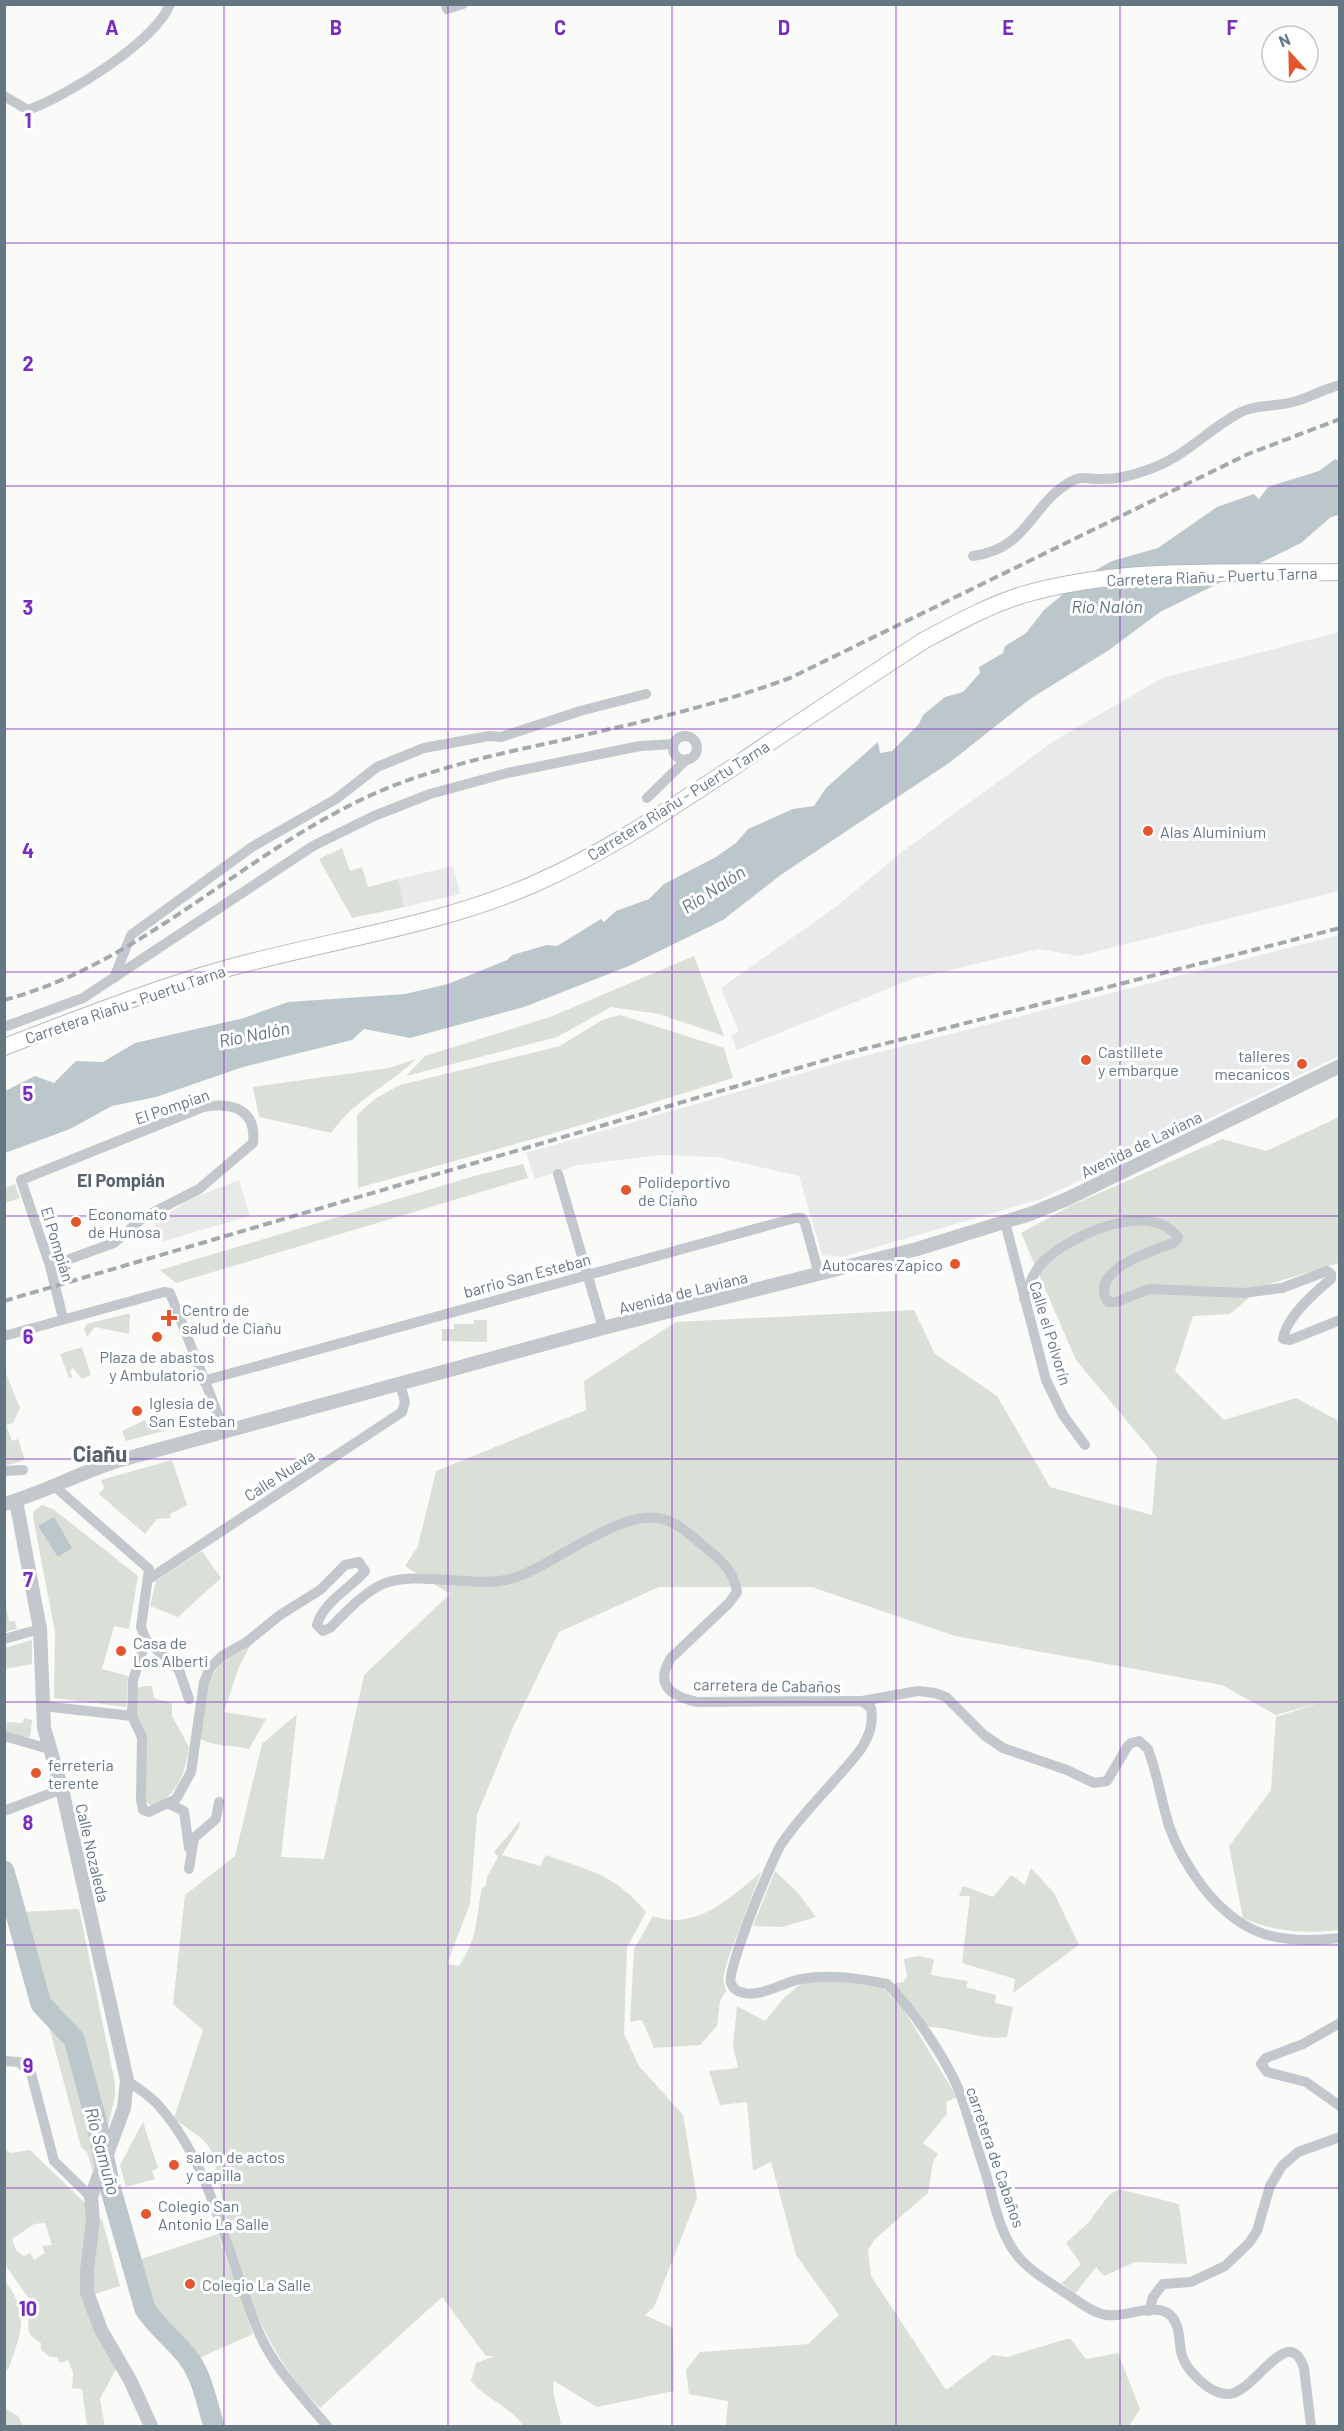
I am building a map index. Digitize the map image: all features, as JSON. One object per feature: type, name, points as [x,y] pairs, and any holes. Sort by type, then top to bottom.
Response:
[{"type":"main road","name":"Carretera Riañu - Puertu Tarna","points":[[4,1047],[175,984],[226,968],[406,926],[480,904],[534,884],[603,850],[923,641],[995,605],[1077,582],[1130,575],[1340,572]]},
{"type":"street","points":[[4,96],[28,110],[64,93],[152,33],[165,17],[170,4]]},
{"type":"street","points":[[446,7],[463,4]]},
{"type":"street","points":[[973,556],[996,550],[1013,541],[1028,528],[1054,493],[1077,479],[1105,479],[1146,471],[1183,454],[1241,412],[1292,402],[1340,385]]},
{"type":"street","points":[[114,978],[131,935],[252,847],[336,799],[377,767],[424,748],[489,736],[501,737],[580,711],[646,694]]},
{"type":"street","points":[[674,748],[681,760],[691,759],[697,752],[697,742],[689,736],[680,737],[674,748],[675,772]]},
{"type":"street","points":[[4,1027],[82,998],[313,846],[374,816],[430,794],[507,773],[640,746],[674,748]]},
{"type":"street","points":[[647,798],[687,759]]},
{"type":"street","name":"Avenida de Laviana","points":[[10,1502],[95,1468],[603,1328],[917,1249],[1005,1222],[1066,1199],[1340,1066]]},
{"type":"street","name":"El Pompian","points":[[21,1180],[203,1107],[227,1105],[247,1115],[252,1122],[253,1143],[243,1154],[200,1188],[144,1217],[114,1243],[50,1266]]},
{"type":"street","points":[[558,1174],[603,1328]]},
{"type":"street","name":"El Pompián","points":[[21,1180],[50,1266],[63,1318]]},
{"type":"street","name":"barrio San Esteban","points":[[203,1381],[795,1218],[802,1218],[805,1223],[819,1274]]},
{"type":"street","points":[[1024,1299],[1031,1278],[1046,1259],[1094,1229],[1146,1219],[1173,1231],[1178,1237],[1174,1242],[1115,1269],[1103,1285],[1104,1295],[1108,1302],[1116,1302],[1149,1290],[1244,1293],[1282,1288],[1327,1271],[1331,1274],[1331,1279],[1302,1306],[1283,1339],[1290,1340],[1340,1320]]},
{"type":"street","name":"Calle el Polvorín","points":[[1005,1222],[1046,1380],[1063,1415],[1085,1445]]},
{"type":"street","points":[[4,1336],[63,1318],[164,1292],[170,1293],[225,1432]]},
{"type":"street","name":"Calle Nueva","points":[[149,1579],[402,1412],[405,1402],[400,1384]]},
{"type":"street","points":[[4,1472],[22,1470]]},
{"type":"street","points":[[53,1485],[145,1562],[149,1569],[149,1579],[141,1616],[141,1627],[146,1640],[179,1670],[189,1699]]},
{"type":"street","name":"Calle Nozaleda","points":[[10,1502],[40,1629],[44,1728],[62,1789],[128,2080],[124,2108],[92,2202],[87,2292],[92,2311],[130,2380],[151,2427]]},
{"type":"street","name":"carretera de Cabaños","points":[[169,1804],[176,1799],[191,1772],[204,1682],[210,1668],[222,1656],[248,1641],[280,1615],[321,1590],[345,1565],[359,1562],[364,1564],[366,1571],[338,1596],[318,1620],[317,1625],[323,1631],[330,1628],[371,1591],[386,1583],[423,1580],[492,1583],[514,1578],[564,1551],[638,1519],[655,1517],[680,1527],[715,1555],[736,1579],[737,1592],[729,1604],[686,1642],[664,1670],[664,1682],[672,1693],[697,1702],[862,1701],[871,1708],[873,1719],[869,1736],[843,1773],[806,1813],[778,1850],[734,1960],[730,1982],[736,1991],[747,1994],[783,1983],[828,1976],[887,1984],[909,2008],[959,2091],[999,2216],[1017,2255],[1078,2302],[1101,2314],[1111,2316],[1161,2310],[1172,2316],[1178,2327],[1185,2364],[1216,2392],[1229,2394],[1242,2391],[1255,2381],[1277,2356],[1284,2351],[1293,2352],[1300,2359],[1304,2368],[1311,2427]]},
{"type":"street","points":[[4,1639],[40,1629]]},
{"type":"street","points":[[146,1640],[133,1680],[132,1716],[141,1737],[141,1800],[143,1810],[149,1812],[169,1804],[184,1811],[189,1869],[194,1838],[216,1819],[219,1802]]},
{"type":"street","points":[[862,1701],[918,1691],[946,1697],[998,1745],[1067,1770],[1094,1783],[1107,1781],[1127,1747],[1139,1741],[1148,1749],[1162,1790],[1169,1825],[1183,1859],[1225,1912],[1241,1925],[1266,1935],[1308,1941],[1340,1938]]},
{"type":"street","points":[[43,1706],[132,1716]]},
{"type":"street","points":[[4,1736],[49,1749]]},
{"type":"street","points":[[4,1811],[62,1789]]},
{"type":"street","points":[[1340,2023],[1303,2044],[1266,2058],[1261,2064],[1267,2072],[1306,2082],[1340,2106]]},
{"type":"street","points":[[4,2061],[19,2062],[31,2073],[54,2161],[92,2202]]},
{"type":"street","points":[[128,2080],[159,2106],[184,2143],[207,2188],[261,2336],[274,2359],[327,2427]]},
{"type":"street","points":[[1149,2311],[1153,2297],[1163,2284],[1196,2280],[1215,2273],[1230,2262],[1250,2243],[1257,2231],[1270,2186],[1282,2166],[1298,2152],[1340,2137]]},
{"type":"shaded area","name":"Alas Aluminium","points":[[1339,632],[1339,891],[1078,956],[1039,949],[912,979],[737,1050],[731,1035],[739,1032],[721,988],[837,906],[903,851],[1054,741],[1162,678]]},
{"type":"shaded area","points":[[342,848],[350,871],[362,867],[368,887],[398,879],[404,907],[352,918],[319,859]]},
{"type":"shaded area","points":[[453,866],[460,894],[404,907],[398,879]]},
{"type":"shaded area","points":[[1339,935],[1339,1056],[1041,1199],[842,1257],[822,1255],[799,1176],[717,1157],[660,1155],[578,1165],[535,1179],[526,1153],[844,1061]]},
{"type":"shaded area","points":[[694,956],[724,1036],[659,1014],[611,1007],[557,1037],[406,1076],[425,1056],[550,1017]]},
{"type":"shaded area","points":[[620,1015],[724,1048],[733,1078],[558,1132],[358,1188],[357,1115],[376,1098],[400,1085],[560,1046],[602,1020]]},
{"type":"shaded area","points":[[416,1059],[361,1102],[331,1133],[259,1117],[253,1087],[389,1068]]},
{"type":"shaded area","points":[[1339,1117],[1339,1263],[1263,1286],[1230,1314],[1193,1316],[1175,1371],[1224,1420],[1296,1398],[1339,1421],[1340,1693],[1332,1699],[1339,1694],[1339,1930],[1290,1931],[1243,1918],[1229,1846],[1271,1790],[1276,1717],[1322,1702],[1276,1715],[1222,1685],[955,1636],[812,1587],[659,1587],[559,1632],[514,1725],[477,1815],[470,1904],[447,1964],[459,1966],[470,1946],[482,1888],[486,1885],[487,1877],[498,1857],[494,1852],[520,1821],[519,1827],[502,1855],[540,1866],[546,1855],[589,1870],[623,1889],[646,1912],[627,1948],[624,2034],[639,2066],[683,2115],[697,2198],[654,2307],[645,2315],[673,2328],[674,2391],[597,2407],[554,2381],[554,2393],[561,2426],[523,2426],[512,2413],[483,2393],[471,2381],[476,2363],[495,2356],[486,2356],[442,2297],[320,2408],[285,2366],[271,2343],[249,2295],[226,2218],[212,2152],[206,2143],[174,2118],[203,2030],[173,2004],[185,1895],[235,1856],[262,1744],[297,1714],[281,1857],[324,1859],[364,1675],[450,1594],[405,1566],[418,1546],[436,1471],[586,1410],[584,1381],[676,1322],[914,1310],[935,1354],[997,1396],[1050,1487],[1152,1515],[1157,1457],[1076,1360],[1021,1233],[1070,1206],[1222,1139],[1266,1151]]},
{"type":"shaded area","points":[[523,1164],[528,1178],[176,1283],[160,1270],[478,1175]]},
{"type":"shaded area","points":[[239,1180],[250,1216],[161,1242],[155,1223],[188,1200]]},
{"type":"shaded area","points":[[15,1184],[20,1198],[5,1203],[5,1188]]},
{"type":"shaded area","points":[[130,1313],[129,1334],[95,1327],[87,1337],[84,1329],[87,1324]]},
{"type":"shaded area","points":[[474,1320],[487,1320],[487,1342],[442,1341],[442,1329],[454,1329],[454,1324],[474,1324]]},
{"type":"shaded area","points":[[82,1347],[91,1375],[82,1379],[73,1368],[70,1371],[73,1377],[69,1378],[60,1354]]},
{"type":"shaded area","points":[[4,1369],[20,1408],[13,1423],[6,1425],[12,1441],[18,1439],[25,1460],[5,1466]]},
{"type":"shaded area","points":[[172,1416],[178,1427],[126,1441],[122,1431],[145,1420],[149,1427]]},
{"type":"shaded area","points":[[172,1460],[187,1505],[170,1514],[171,1518],[157,1519],[145,1534],[99,1494],[104,1488],[101,1480]]},
{"type":"shaded area","points":[[42,1505],[53,1509],[138,1576],[129,1629],[114,1626],[102,1669],[128,1676],[126,1707],[54,1698],[55,1632],[33,1517],[34,1511]]},
{"type":"shaded area","points":[[202,1551],[221,1578],[178,1617],[150,1606],[156,1581]]},
{"type":"shaded area","points":[[5,1599],[9,1622],[15,1621],[17,1629],[5,1632]]},
{"type":"shaded area","points":[[32,1640],[32,1664],[5,1669],[5,1648]]},
{"type":"shaded area","points":[[251,1644],[238,1669],[224,1712],[266,1719],[249,1749],[218,1745],[199,1738],[209,1682],[223,1663]]},
{"type":"shaded area","points":[[152,1686],[154,1698],[172,1703],[172,1716],[189,1747],[179,1783],[168,1797],[151,1806],[146,1801],[136,1714],[137,1688]]},
{"type":"shaded area","points":[[24,1718],[32,1720],[30,1737],[6,1735],[7,1722],[23,1723]]},
{"type":"shaded area","points":[[1031,1868],[1054,1893],[1079,1945],[1013,1993],[1015,1979],[962,1963],[970,1896],[959,1896],[963,1886],[993,1897],[1011,1875],[1025,1885]]},
{"type":"shaded area","points":[[775,1871],[798,1893],[816,1917],[782,1927],[753,1926]]},
{"type":"shaded area","points":[[761,1872],[728,1959],[723,1978],[726,1991],[720,2001],[717,2026],[700,2045],[654,2048],[642,2020],[630,2022],[634,1949],[653,1916],[669,1920],[698,1916],[738,1892]]},
{"type":"shaded area","points":[[79,1909],[115,2083],[115,2096],[106,2135],[80,2030],[51,2011],[42,1998],[20,1912]]},
{"type":"shaded area","points":[[917,1956],[934,1959],[931,1975],[968,1981],[966,1987],[996,1995],[995,2003],[1013,2007],[1007,2037],[987,2037],[927,2027],[892,1984],[903,1982],[907,1977],[904,1959]]},
{"type":"shaded area","points":[[831,1980],[876,1981],[902,2007],[957,2097],[946,2102],[947,2114],[923,2143],[938,2154],[933,2162],[928,2193],[875,2239],[868,2250],[871,2276],[946,2390],[993,2355],[1007,2357],[1070,2338],[1086,2359],[1118,2353],[1140,2409],[1129,2426],[726,2426],[728,2401],[689,2394],[686,2370],[700,2352],[808,2344],[839,2315],[796,2255],[771,2162],[753,2171],[747,2102],[720,2105],[709,2071],[738,2068],[733,2046],[737,2006],[765,2021],[785,1997],[802,1983]]},
{"type":"shaded area","points":[[47,2019],[72,2036],[101,2146],[93,2172],[87,2152],[81,2147]]},
{"type":"shaded area","points":[[143,2122],[158,2168],[152,2171],[155,2179],[126,2187],[120,2165]]},
{"type":"shaded area","points":[[4,2149],[10,2153],[30,2150],[85,2203],[87,2213],[85,2305],[116,2369],[100,2399],[105,2426],[87,2426],[82,2389],[72,2388],[73,2373],[68,2360],[60,2363],[57,2357],[50,2357],[41,2350],[41,2343],[29,2332],[28,2307],[33,2304],[5,2265]],"holes":[[[45,2223],[52,2245],[42,2246],[45,2253],[34,2260],[30,2253],[24,2256],[16,2250],[12,2239],[34,2224]]]},
{"type":"shaded area","points":[[1119,2189],[1179,2204],[1187,2264],[1135,2262],[1104,2276],[1096,2267],[1075,2294],[1062,2283],[1081,2264],[1066,2243],[1088,2223],[1109,2195]]},
{"type":"shaded area","points":[[102,2219],[120,2286],[92,2295],[99,2220]]},
{"type":"shaded area","name":"Colegio La Salle","points":[[218,2234],[253,2334],[197,2359],[153,2308],[138,2260]]},
{"type":"shaded area","points":[[4,2280],[18,2303],[21,2313],[20,2334],[8,2370],[4,2368]]},
{"type":"shaded area","points":[[6,2409],[18,2416],[23,2426],[5,2426]]},
{"type":"water","name":"Río Nalón","points":[[1335,459],[1339,461],[1339,515],[1331,517],[1301,543],[1160,612],[1109,650],[1030,699],[949,763],[782,874],[723,920],[629,966],[524,1007],[410,1038],[364,1029],[352,1040],[243,1067],[156,1097],[112,1106],[70,1129],[5,1153],[5,1091],[35,1076],[54,1083],[76,1061],[103,1062],[135,1043],[244,1018],[288,1002],[405,994],[448,984],[507,960],[512,955],[547,945],[557,946],[601,919],[604,922],[616,911],[649,899],[664,884],[716,857],[736,843],[748,829],[793,809],[814,806],[826,788],[878,742],[880,753],[892,751],[919,724],[923,715],[945,697],[963,692],[980,673],[979,667],[1003,653],[1005,646],[1026,633],[1044,610],[1085,576],[1112,561],[1158,548],[1217,507],[1254,494],[1259,499],[1268,487],[1319,471]]},
{"type":"water","points":[[54,1517],[72,1548],[58,1557],[38,1526]]},
{"type":"waterway","name":"Río Samuño","points":[[4,1871],[41,2004],[74,2039],[96,2120],[110,2187],[145,2309],[194,2366],[214,2426]]},
{"type":"railway","points":[[4,1000],[54,983],[101,961],[190,907],[276,848],[367,797],[413,778],[461,764],[675,713],[790,678],[1248,454],[1340,419]]},
{"type":"railway","points":[[4,1301],[860,1050],[1340,928]]},
{"type":"place","name":"Alas Aluminium","points":[[1148,831]]},
{"type":"place","name":"Castillete y embarque","points":[[1086,1060]]},
{"type":"place","name":"talleres mecanicos","points":[[1302,1064]]},
{"type":"place","name":"Polideportivo de Ciaño","points":[[626,1190]]},
{"type":"place","name":"Economato de Hunosa","points":[[76,1222]]},
{"type":"place","name":"Autocares Zapico","points":[[955,1264]]},
{"type":"place","name":"Centro de salud de Ciañu","points":[[169,1318]]},
{"type":"place","name":"Plaza de abastos y Ambulatorio","points":[[157,1337]]},
{"type":"place","name":"Iglesia de San Esteban","points":[[137,1411]]},
{"type":"place","name":"Casa de Los Alberti","points":[[121,1651]]},
{"type":"place","name":"ferreteria terente","points":[[36,1773]]},
{"type":"place","name":"salon de actos y capilla","points":[[174,2165]]},
{"type":"place","name":"Colegio San Antonio La Salle","points":[[146,2214]]},
{"type":"place","name":"Colegio La Salle","points":[[190,2284]]},
{"type":"district","name":"El Pompián","points":[[121,1180]]},
{"type":"district","name":"Ciañu","points":[[100,1453]]}]
